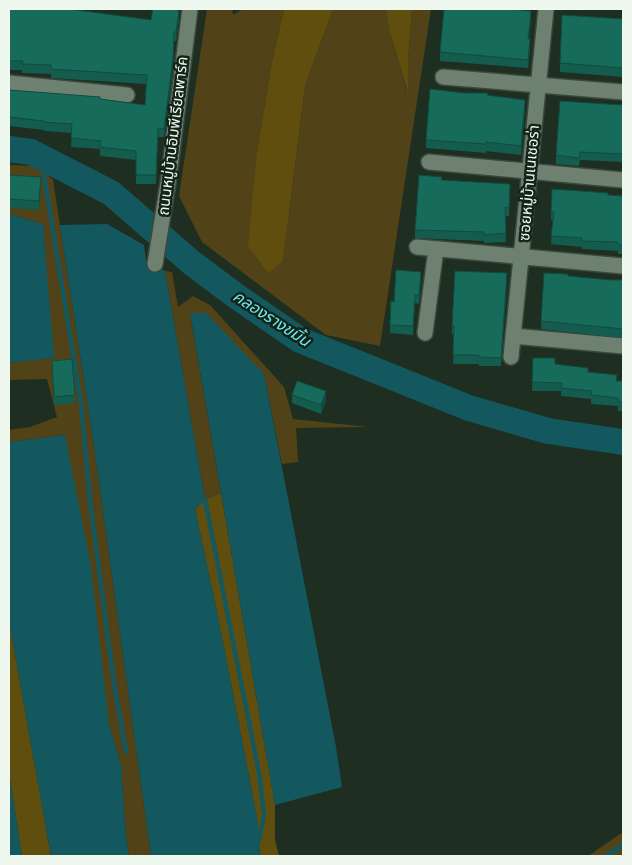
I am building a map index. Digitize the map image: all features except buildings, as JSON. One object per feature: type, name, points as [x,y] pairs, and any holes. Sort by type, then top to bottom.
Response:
[{"type":"street","name":"ถนนหมู่บ้านอิมพีเรียลพาร์ค","points":[[155,264],[168,183],[190,9]]},
{"type":"street","name":"ซอยหมู่บ้านเนเชอร่า","points":[[511,357],[546,9]]},
{"type":"street","points":[[443,77],[623,92]]},
{"type":"street","points":[[9,83],[127,95]]},
{"type":"street","points":[[429,162],[623,180]]},
{"type":"street","points":[[417,247],[623,266]]},
{"type":"street","points":[[425,333],[436,249]]},
{"type":"street","points":[[513,336],[623,346]]},
{"type":"shaded area","points":[[207,9],[232,9],[233,15],[243,9],[284,9],[272,62],[257,151],[283,261],[305,86],[333,9],[386,9],[389,29],[407,92],[412,9],[431,9],[380,346],[326,335],[202,242],[179,196]]},
{"type":"shaded area","points":[[284,9],[333,9],[305,86],[283,261],[268,273],[248,246],[257,151],[272,62]]},
{"type":"shaded area","points":[[386,9],[412,9],[408,62],[408,94],[389,29]]},
{"type":"shaded area","points":[[9,165],[38,166],[53,180],[94,446],[151,856],[129,856],[121,765],[109,725],[65,435],[9,442],[9,430],[30,427],[57,417],[47,379],[9,380],[9,363],[53,358],[43,224],[9,214]]},
{"type":"shaded area","points":[[165,271],[172,272],[178,307],[193,296],[210,305],[284,387],[293,419],[368,427],[296,428],[298,462],[282,464],[264,374],[190,314],[221,493],[205,500]]},
{"type":"shaded area","points":[[221,493],[275,805],[275,840],[279,856],[261,856],[258,844],[258,823],[195,509],[205,500]]},
{"type":"shaded area","points":[[9,621],[51,856],[22,856],[9,773]]},
{"type":"shaded area","points":[[623,832],[623,856],[588,856]]},
{"type":"water","points":[[9,214],[43,224],[54,358],[9,363]]},
{"type":"water","points":[[107,224],[144,245],[146,260],[165,271],[205,500],[195,509],[258,823],[258,844],[261,856],[151,856],[94,446],[60,225]]},
{"type":"water","points":[[190,313],[206,313],[264,374],[336,747],[342,787],[275,805]]},
{"type":"water","points":[[65,435],[91,567],[109,725],[121,765],[129,856],[51,856],[9,621],[9,442]]},
{"type":"water","points":[[9,773],[22,856],[9,856]]},
{"type":"waterway","name":"คลองรางขมิ้น","points":[[9,149],[31,152],[111,193],[192,263],[300,340],[469,408],[548,431],[623,442]]},
{"type":"waterway","points":[[41,157],[81,403],[91,509],[114,684],[126,752]]},
{"type":"waterway","points":[[205,500],[259,773],[264,815],[258,844]]},
{"type":"waterway","points":[[606,856],[623,845]]}]
